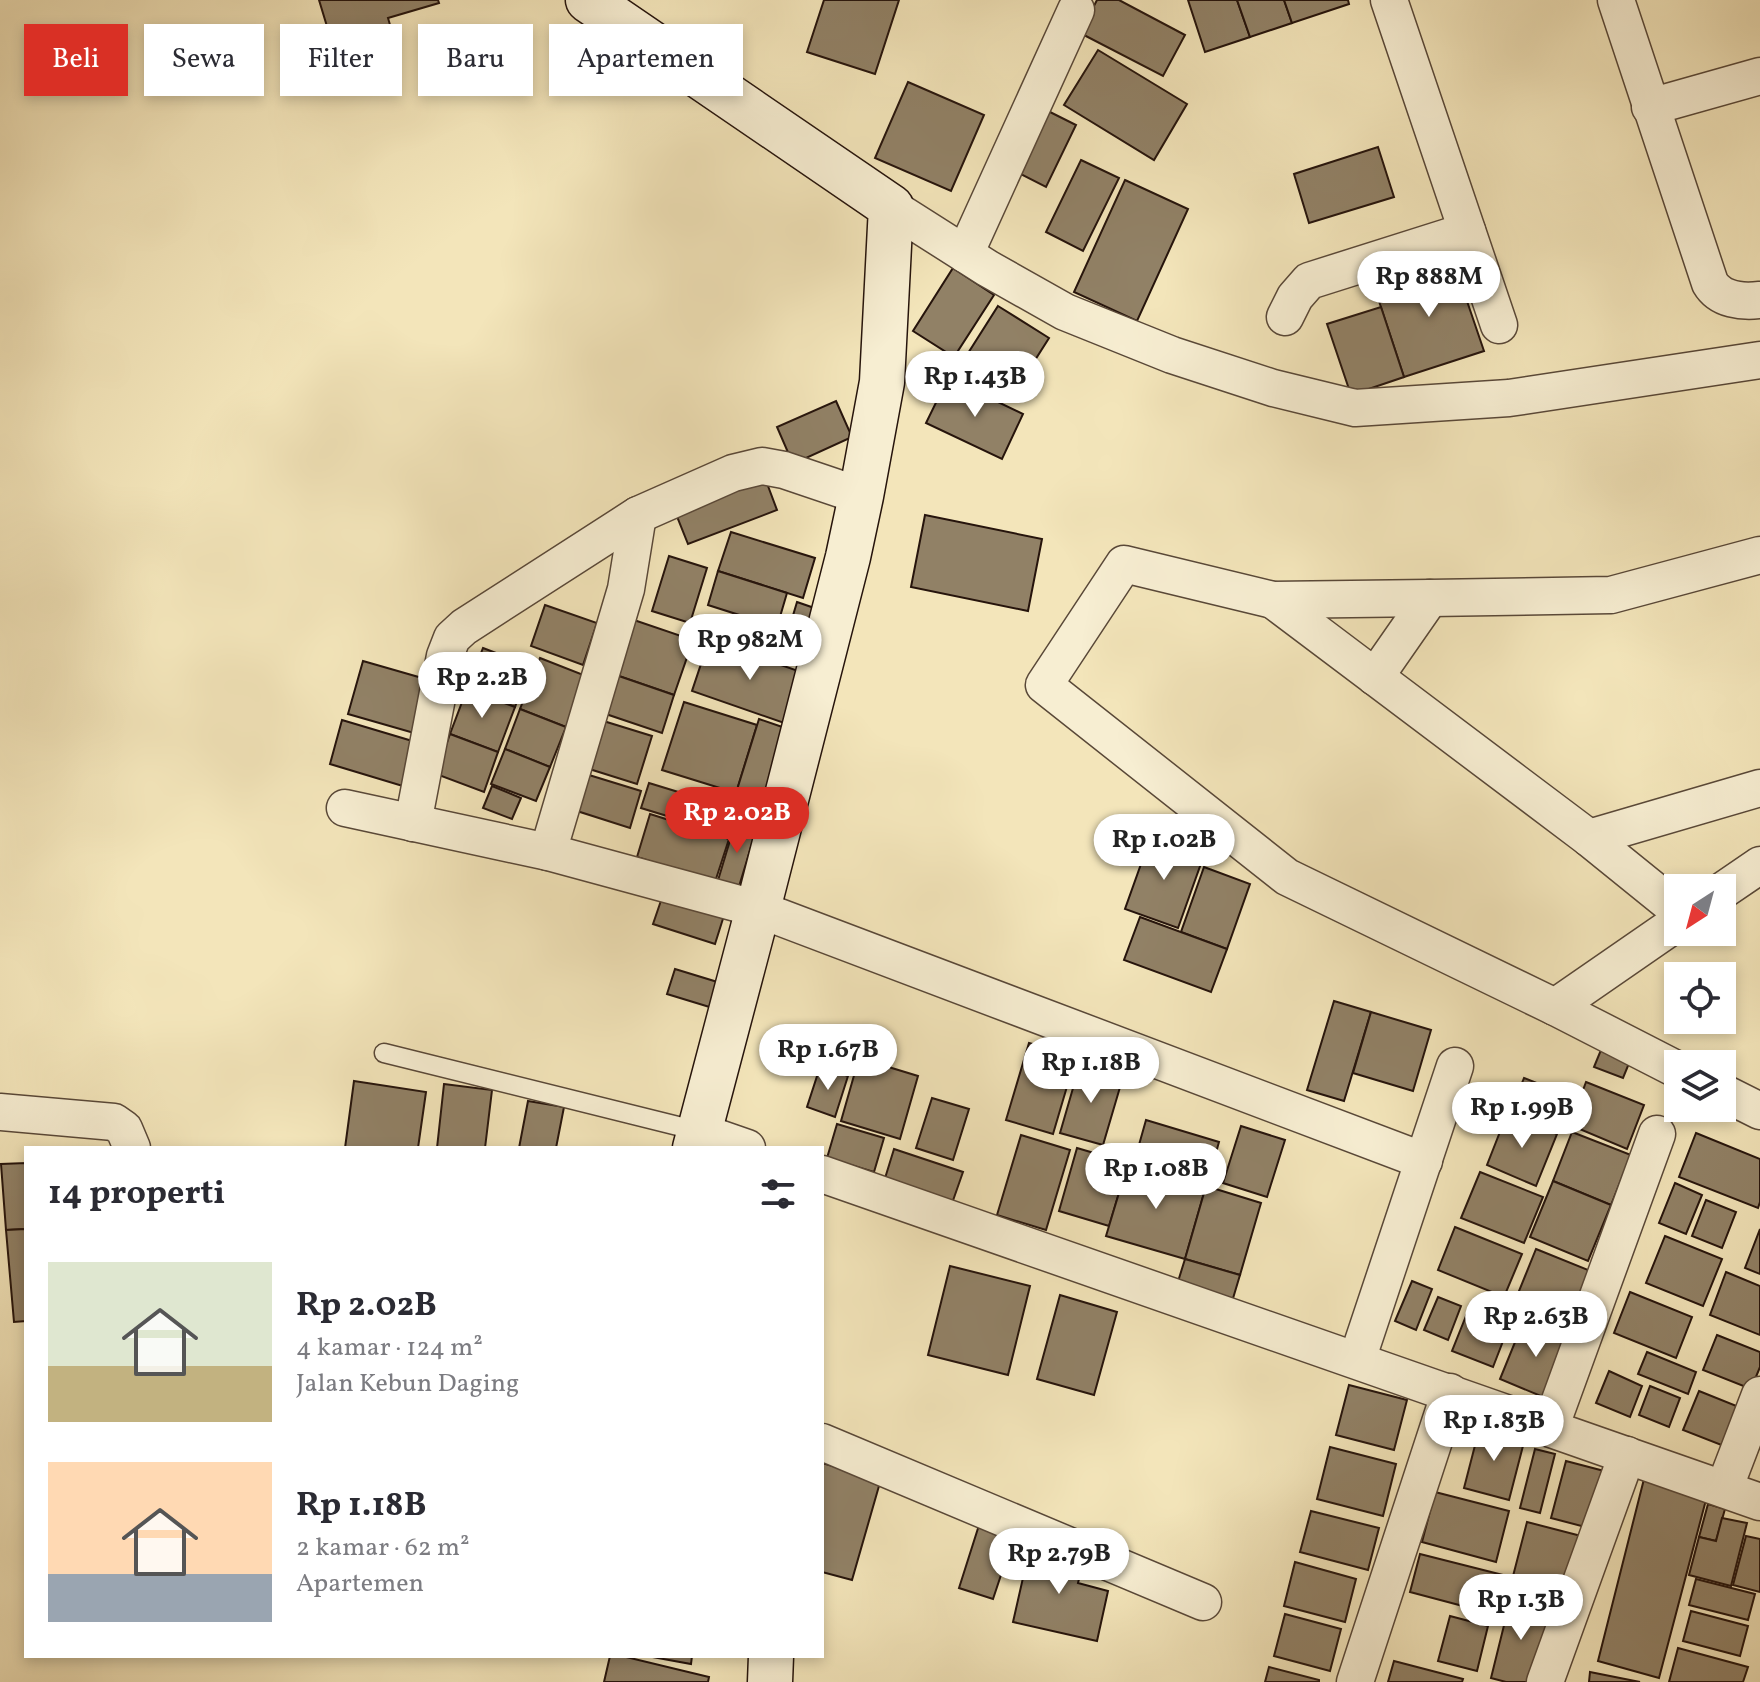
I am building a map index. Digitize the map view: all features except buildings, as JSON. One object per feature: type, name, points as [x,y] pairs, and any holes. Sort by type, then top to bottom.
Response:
[{"type":"street","points":[[588,0],[891,207],[1065,312],[1172,355],[1273,388],[1355,408],[1509,398],[1760,360]]},
{"type":"street","points":[[1389,0],[1499,325]]},
{"type":"street","points":[[1616,0],[1710,283],[1721,295],[1745,301],[1760,300]]},
{"type":"street","points":[[965,254],[1076,10]]},
{"type":"street","points":[[1650,107],[1760,76]]},
{"type":"street","points":[[736,1146],[696,1139],[758,909],[861,496],[882,382],[891,207]]},
{"type":"street","points":[[1285,317],[1295,297],[1309,281],[1467,231]]},
{"type":"street","points":[[413,823],[445,656],[452,638],[464,627],[638,515],[733,473],[762,466],[784,470],[861,496]]},
{"type":"street","points":[[548,852],[626,589],[638,515]]},
{"type":"street","points":[[1664,1063],[1287,877],[1044,685],[1124,564],[1273,600],[1430,598],[1611,595],[1760,555]]},
{"type":"street","points":[[1375,677],[1430,598]]},
{"type":"street","points":[[1273,600],[1589,838],[1664,899]]},
{"type":"street","points":[[1589,838],[1760,788]]},
{"type":"street","points":[[345,808],[548,852],[758,909],[1424,1161]]},
{"type":"street","points":[[1736,881],[1760,865]]},
{"type":"street","points":[[1555,1007],[1664,932]]},
{"type":"street","points":[[1357,1360],[1455,1066]]},
{"type":"street","points":[[1736,1099],[1760,1111]]},
{"type":"street","points":[[0,1112],[114,1122],[124,1129],[131,1146]]},
{"type":"street","points":[[1550,1428],[1657,1134]]},
{"type":"street","points":[[824,1175],[1760,1502]]},
{"type":"street","points":[[1355,1682],[1450,1392]]},
{"type":"street","points":[[1724,1489],[1760,1395]]},
{"type":"street","points":[[824,1443],[1203,1602]]},
{"type":"street","points":[[1545,1682],[1627,1455]]},
{"type":"street","points":[[770,1682],[771,1658]]},
{"type":"lane","points":[[384,1053],[696,1139]]}]
